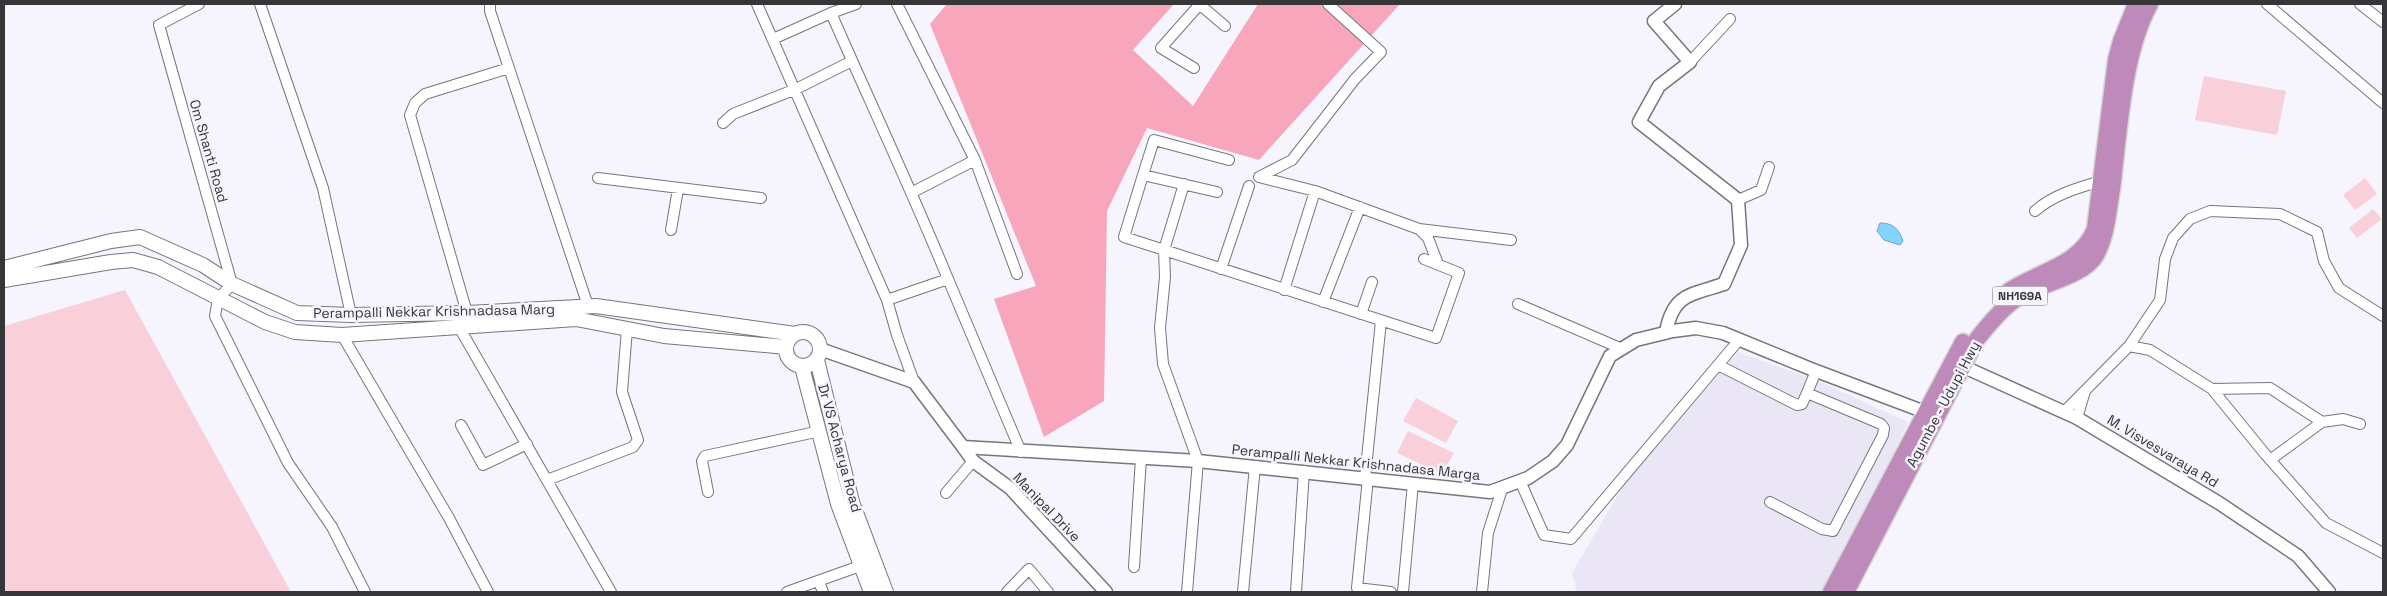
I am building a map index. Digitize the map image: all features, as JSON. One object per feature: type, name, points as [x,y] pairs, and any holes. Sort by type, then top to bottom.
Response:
[{"type":"highway","name":"Agumbe - Udupi Hwy","points":[[1846,592],[1972,330],[1998,300],[2019,285],[2070,259],[2090,241],[2094,229],[2116,60],[2121,41],[2136,4]]},
{"type":"highway","name":"Agumbe - Udupi Hwy","points":[[1831,592],[1924,412],[1956,363],[2005,308],[2021,296],[2074,273],[2095,258],[2106,231],[2128,67],[2138,31],[2150,4]]},
{"type":"main road","name":"Perampalli Nekkar Krishnadasa Marg","points":[[4,268],[111,240],[140,237],[203,266],[232,284],[297,313],[351,315],[588,306],[795,334]]},
{"type":"main road","name":"Perampalli Nekkar Krishnadasa Marg","points":[[4,280],[133,260],[158,267],[265,322],[295,332],[342,335],[576,320],[664,336],[786,347]]},
{"type":"main road","points":[[807,333],[816,338],[819,354],[808,366],[796,366],[788,358],[786,347],[795,334],[807,333]]},
{"type":"main road","name":"Dr VS Acharya Road","points":[[819,354],[852,502],[886,592]]},
{"type":"main road","name":"Dr VS Acharya Road","points":[[802,367],[838,504],[871,592]]},
{"type":"street","name":"Om Shanti Road","points":[[199,4],[159,25],[232,284]]},
{"type":"street","points":[[260,4],[323,188],[351,315]]},
{"type":"street","points":[[490,4],[490,11],[588,306]]},
{"type":"street","points":[[757,4],[796,89],[887,300],[914,382],[963,446]]},
{"type":"street","points":[[773,39],[856,4]]},
{"type":"street","points":[[897,4],[974,160],[1017,274]]},
{"type":"street","points":[[1194,68],[1161,48],[1200,4],[1226,26]]},
{"type":"street","points":[[1328,4],[1381,52],[1355,79],[1292,160],[1259,177],[1315,191],[1419,229],[1511,240]]},
{"type":"street","points":[[1674,4],[1654,21],[1690,62]]},
{"type":"street","points":[[2266,4],[2383,104]]},
{"type":"street","points":[[2360,4],[2383,22]]},
{"type":"street","points":[[832,13],[1021,452]]},
{"type":"street","points":[[1666,332],[1669,314],[1684,296],[1724,284],[1741,245],[1738,200],[1639,122],[1659,86],[1690,62],[1730,18]]},
{"type":"street","points":[[722,123],[733,114],[796,89],[852,61]]},
{"type":"street","points":[[467,312],[410,115],[415,104],[425,94],[509,68]]},
{"type":"street","points":[[1229,160],[1154,140],[1124,237],[1436,338],[1459,273],[1424,260]]},
{"type":"street","points":[[911,193],[974,160]]},
{"type":"street","points":[[1738,200],[1761,190],[1769,167]]},
{"type":"street","points":[[1143,175],[1217,192]]},
{"type":"street","points":[[598,178],[762,198]]},
{"type":"street","points":[[2035,211],[2043,204],[2062,195],[2100,181]]},
{"type":"street","points":[[1184,184],[1164,250],[1165,277],[1160,328],[1163,364],[1198,461],[1187,592]]},
{"type":"street","points":[[1220,269],[1249,186]]},
{"type":"street","points":[[671,230],[678,189]]},
{"type":"street","points":[[1284,290],[1315,191]]},
{"type":"street","points":[[1322,302],[1360,207]]},
{"type":"street","points":[[2064,412],[2129,346],[2160,300],[2165,260],[2174,238],[2190,219],[2210,211],[2280,214],[2317,232],[2324,261],[2339,288],[2383,316]]},
{"type":"street","points":[[1419,229],[1428,238],[1438,264]]},
{"type":"street","points":[[887,300],[948,279]]},
{"type":"street","points":[[1361,314],[1372,282]]},
{"type":"street","points":[[232,284],[218,298],[216,316],[288,463],[332,527],[365,592]]},
{"type":"street","points":[[1518,304],[1620,348]]},
{"type":"street","points":[[1382,320],[1366,478],[1358,588],[1391,592]]},
{"type":"street","points":[[459,327],[611,592]]},
{"type":"street","name":"Perampalli Nekkar Krishnadasa Marga","points":[[963,446],[1021,452],[1198,461],[1490,492],[1520,481],[1553,461],[1567,445],[1610,356],[1620,348],[1636,340],[1666,332],[1696,328],[1723,333],[1924,412]]},
{"type":"street","points":[[547,480],[633,447],[638,440],[622,392],[628,329]]},
{"type":"street","points":[[342,335],[448,518],[488,592]]},
{"type":"street","points":[[1520,481],[1544,535],[1571,539],[1739,340]]},
{"type":"street","points":[[2129,346],[2150,350],[2212,389],[2270,460],[2326,523],[2383,553]]},
{"type":"street","points":[[819,354],[860,363],[914,382]]},
{"type":"street","name":"M. Visvesvaraya Rd","points":[[1956,363],[2077,418],[2219,502],[2298,556],[2329,592]]},
{"type":"street","points":[[1718,365],[1796,405],[1802,404],[1816,371]]},
{"type":"street","points":[[2077,418],[2086,388]]},
{"type":"street","points":[[2212,389],[2270,388],[2322,422]]},
{"type":"street","points":[[1770,502],[1822,529],[1833,531],[1883,435],[1884,428],[1881,424],[1807,393]]},
{"type":"street","points":[[2270,460],[2322,422],[2344,419],[2360,424]]},
{"type":"street","points":[[461,425],[483,465],[527,444]]},
{"type":"street","points":[[708,492],[702,461],[705,456],[820,431]]},
{"type":"street","name":"Manipal Drive","points":[[963,446],[973,460],[1010,488],[1106,592]]},
{"type":"street","points":[[1134,567],[1141,458]]},
{"type":"street","points":[[946,493],[973,460]]},
{"type":"street","points":[[1244,592],[1255,466]]},
{"type":"street","points":[[1296,592],[1304,471]]},
{"type":"street","points":[[1403,592],[1412,483]]},
{"type":"street","points":[[1482,592],[1488,533],[1502,489]]},
{"type":"street","points":[[787,592],[860,566]]},
{"type":"street","points":[[1007,592],[1029,570],[1048,592]]},
{"type":"street","points":[[819,582],[823,592]]},
{"type":"shaded area","points":[[947,4],[1174,4],[1133,50],[1193,106],[1258,4],[1400,4],[1259,160],[1147,128],[1107,211],[1104,401],[1044,437],[994,299],[1036,286],[930,24]]},
{"type":"shaded area","points":[[2204,76],[2286,91],[2277,135],[2195,120]]},
{"type":"shaded area","points":[[2365,178],[2377,194],[2355,210],[2343,195]]},
{"type":"shaded area","points":[[2373,209],[2382,219],[2357,238],[2349,228]]},
{"type":"shaded area","points":[[125,290],[291,592],[4,592],[4,326]]},
{"type":"shaded area","points":[[1738,352],[1818,381],[1908,422],[1867,511],[1822,592],[1577,592],[1572,573],[1625,483]]},
{"type":"shaded area","points":[[1416,398],[1458,421],[1446,443],[1403,421]]},
{"type":"shaded area","points":[[1408,431],[1454,453],[1442,474],[1397,453]]},
{"type":"water","points":[[1880,223],[1889,224],[1900,233],[1903,241],[1900,245],[1884,240],[1877,231]]}]
